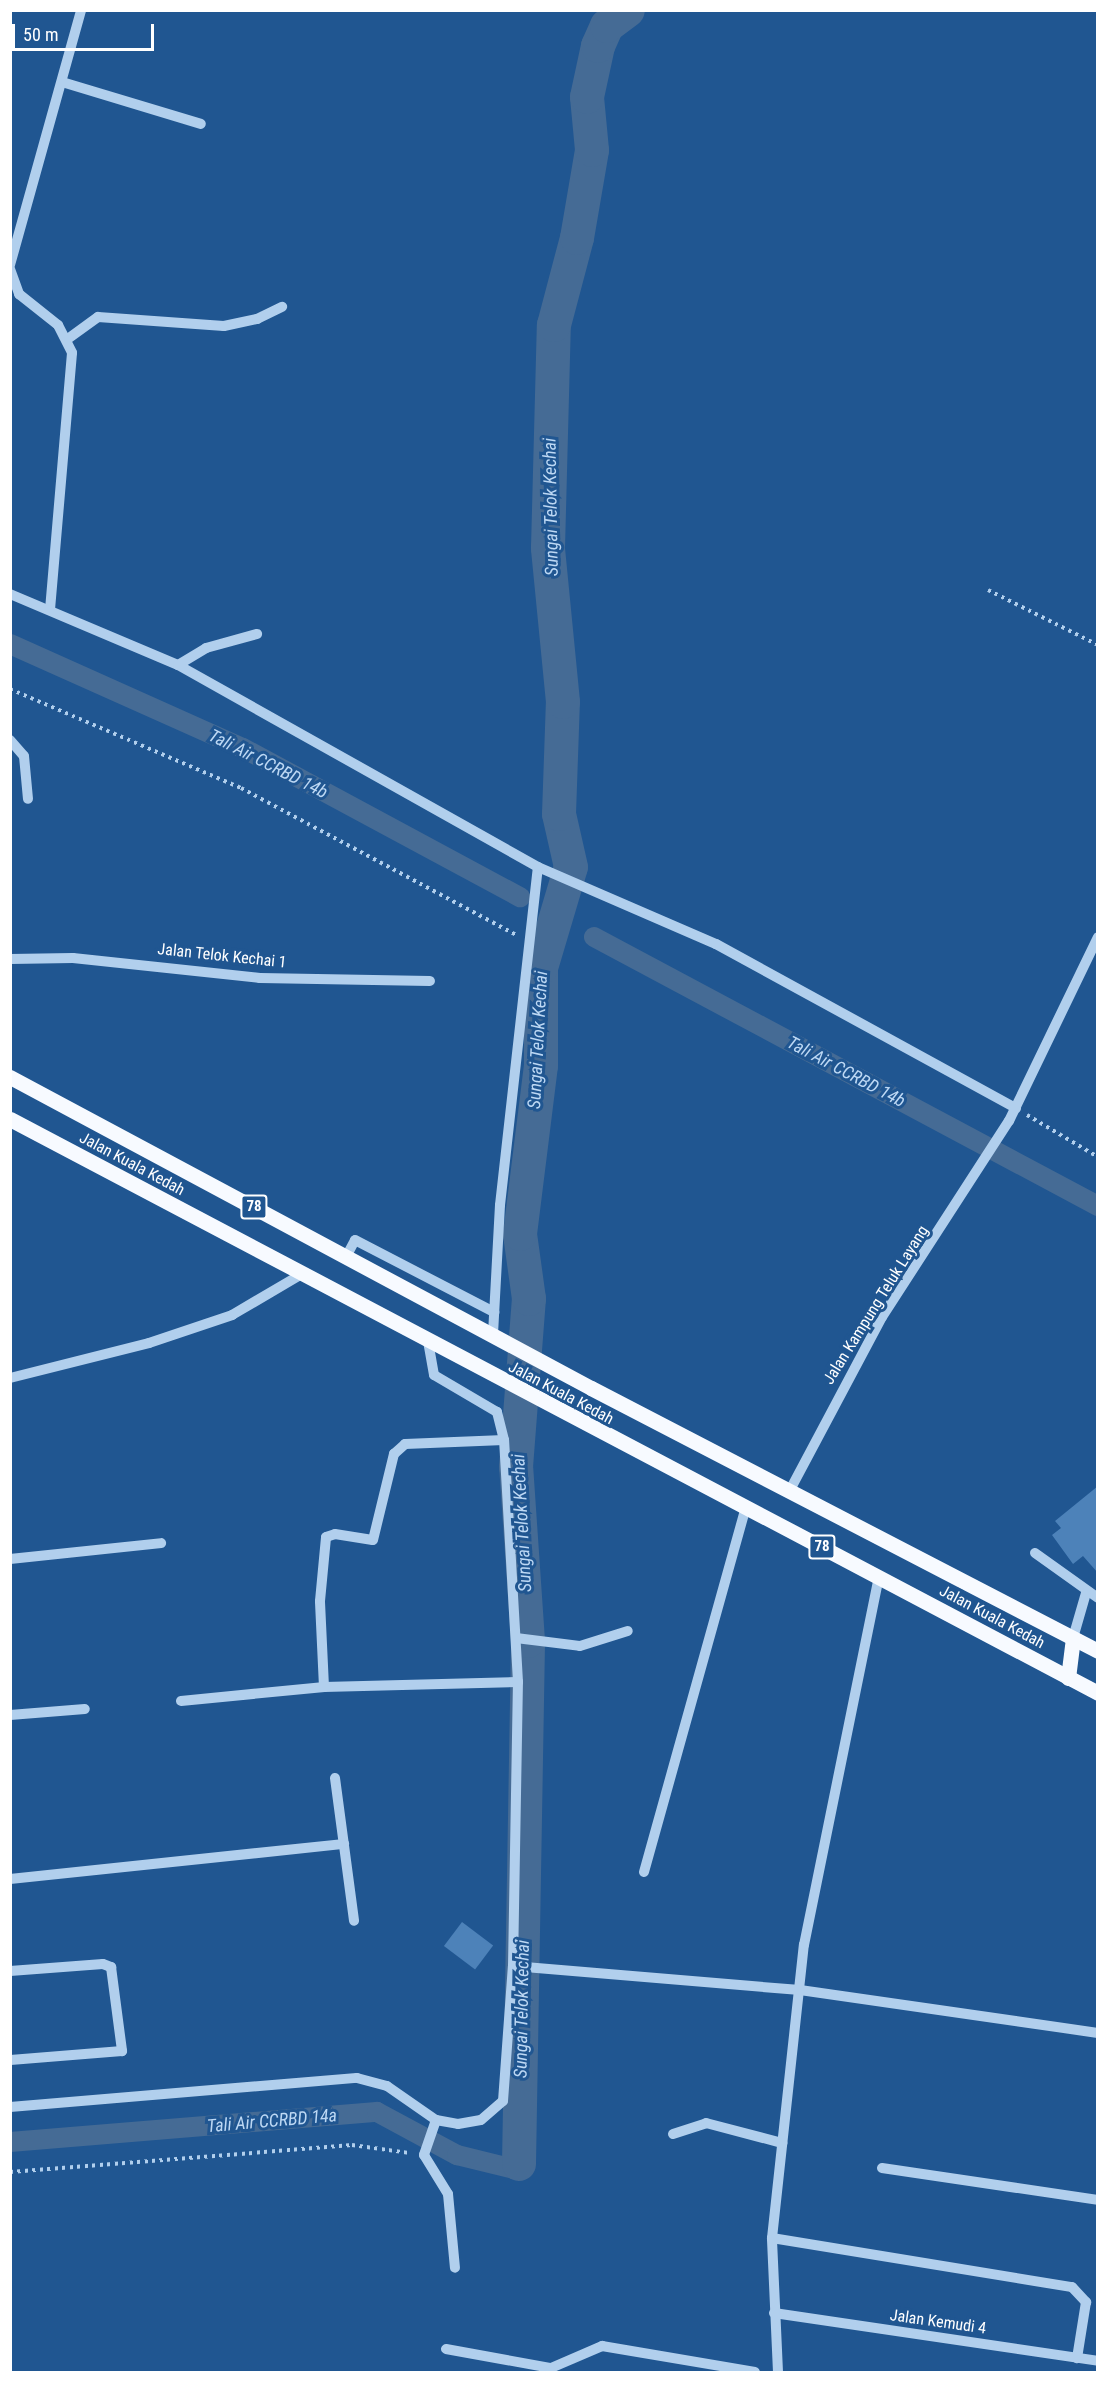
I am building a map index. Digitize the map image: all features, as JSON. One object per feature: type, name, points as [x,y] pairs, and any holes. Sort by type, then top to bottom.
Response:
[{"type":"main road","name":"Jalan Kuala Kedah","points":[[10,1077],[591,1388],[1098,1651]]},
{"type":"main road","name":"Jalan Kuala Kedah","points":[[10,1119],[574,1421],[1098,1693]]},
{"type":"main road","points":[[1068,1678],[1073,1638]]},
{"type":"street","points":[[50,610],[73,365],[69,338],[26,302],[10,267],[81,10]]},
{"type":"street","points":[[62,82],[201,124]]},
{"type":"street","points":[[69,338],[98,316],[224,326],[257,319],[282,307]]},
{"type":"street","points":[[10,594],[178,665],[538,867],[594,894],[716,944],[1016,1108]]},
{"type":"street","points":[[178,665],[206,648],[256,634]]},
{"type":"street","points":[[10,740],[24,756],[28,799]]},
{"type":"street","points":[[495,1335],[494,1312],[500,1205],[538,867]]},
{"type":"street","name":"Jalan Kampung Teluk Layang","points":[[790,1490],[876,1328],[979,1172],[1009,1121],[1098,937]]},
{"type":"street","name":"Jalan Telok Kechai 1","points":[[10,959],[73,958],[260,978],[430,981]]},
{"type":"street","points":[[346,1257],[355,1240],[494,1312]]},
{"type":"street","points":[[10,1378],[149,1343],[232,1315],[302,1274]]},
{"type":"street","points":[[10,2107],[357,2078],[387,2086],[435,2122],[471,2123],[503,2101],[514,1966],[520,1638],[504,1440],[501,1421],[494,1409],[432,1373],[428,1341]]},
{"type":"street","points":[[324,1687],[320,1601],[326,1537],[335,1534],[373,1540],[394,1454],[405,1444],[504,1440]]},
{"type":"street","points":[[644,1872],[745,1510]]},
{"type":"street","points":[[10,1559],[161,1543]]},
{"type":"street","points":[[1035,1553],[1086,1593],[1098,1598]]},
{"type":"street","points":[[778,2373],[772,2238],[800,1990],[819,1852],[879,1578]]},
{"type":"street","points":[[1073,1638],[1086,1593]]},
{"type":"street","points":[[520,1638],[538,1638],[580,1646],[627,1631]]},
{"type":"street","points":[[181,1701],[324,1687],[518,1682]]},
{"type":"street","points":[[10,1715],[85,1709]]},
{"type":"street","points":[[335,1778],[354,1921]]},
{"type":"street","points":[[10,1879],[344,1844]]},
{"type":"street","points":[[10,1971],[103,1964],[111,1967],[122,2051],[10,2060]]},
{"type":"street","points":[[514,1966],[800,1990],[1098,2033]]},
{"type":"street","points":[[435,2122],[424,2153],[448,2194],[455,2268]]},
{"type":"street","points":[[673,2134],[706,2123],[782,2143]]},
{"type":"street","points":[[882,2168],[1098,2200]]},
{"type":"street","points":[[772,2238],[1072,2287],[1086,2302],[1077,2358]]},
{"type":"street","name":"Jalan Kemudi 4","points":[[774,2313],[1098,2361]]},
{"type":"street","points":[[446,2349],[537,2367],[559,2367],[602,2346],[755,2373]]},
{"type":"path","points":[[988,590],[1098,645]]},
{"type":"path","points":[[10,689],[241,788],[528,941]]},
{"type":"path","points":[[1016,1108],[1098,1156]]},
{"type":"path","points":[[10,2172],[352,2145],[424,2153]]},
{"type":"building","points":[[1098,1486],[1098,1573],[1083,1556],[1073,1564],[1052,1535],[1061,1528],[1055,1521]]},
{"type":"building","points":[[462,1922],[493,1945],[475,1969],[444,1946]]},
{"type":"waterway","name":"Sungai Telok Kechai","points":[[519,2164],[528,1641],[516,1467],[529,1299],[520,1234],[541,1066],[541,968],[571,867],[559,814],[563,702],[548,548],[554,325],[577,238],[592,150],[587,97],[598,46],[607,26],[628,10]]},
{"type":"waterway","name":"Tali Air CCRBD 14b","points":[[10,644],[243,748],[520,897]]},
{"type":"waterway","name":"Tali Air CCRBD 14b","points":[[594,937],[1098,1206]]},
{"type":"waterway","name":"Tali Air CCRBD 14a","points":[[10,2142],[377,2112],[457,2155],[514,2169],[519,2164]]}]
